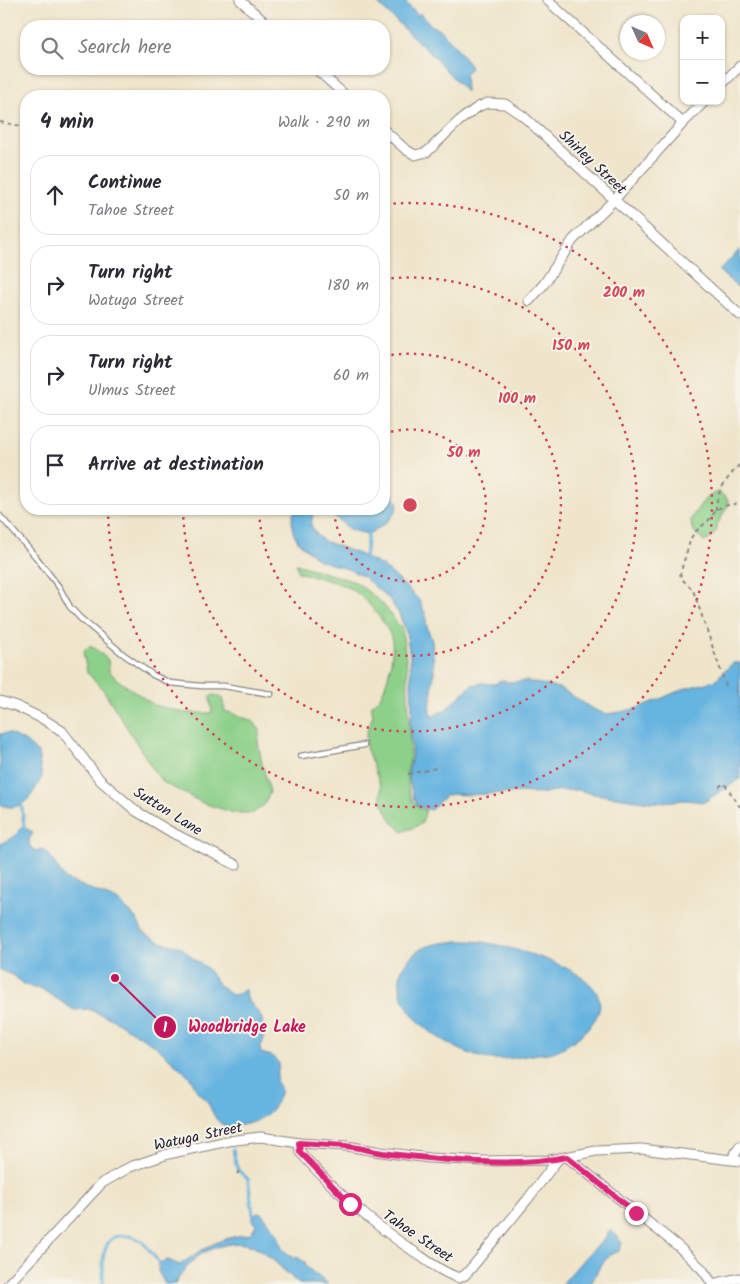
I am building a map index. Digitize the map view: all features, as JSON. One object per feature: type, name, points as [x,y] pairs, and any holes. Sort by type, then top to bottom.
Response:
[{"type":"street","points":[[240,0],[262,20]]},
{"type":"street","points":[[547,0],[682,123]]},
{"type":"street","points":[[725,81],[740,66]]},
{"type":"street","points":[[323,75],[339,90]]},
{"type":"street","name":"Shirley Street","points":[[390,136],[404,149],[415,155],[427,152],[478,107],[487,103],[505,104],[523,116],[740,315]]},
{"type":"street","points":[[529,300],[544,284],[572,240],[614,200],[700,105]]},
{"type":"street","name":"Sutton Lane","points":[[0,700],[43,719],[62,731],[100,780],[136,811],[171,832],[236,865]]},
{"type":"street","name":"Watuga Street","points":[[8,1284],[102,1183],[130,1167],[168,1154],[228,1141],[261,1137],[299,1143],[347,1146],[430,1158],[510,1162],[563,1157],[596,1151],[641,1149],[736,1160]]},
{"type":"street","name":"Tahoe Street","points":[[299,1143],[300,1152],[350,1204],[404,1246],[435,1266],[459,1278],[465,1275],[473,1266],[563,1157]]},
{"type":"street","points":[[736,1160],[740,1146]]},
{"type":"street","points":[[563,1157],[679,1247],[702,1269],[712,1284],[740,1278]]},
{"type":"lane","points":[[0,516],[36,557],[59,587],[70,607],[80,618],[123,654],[153,675],[170,683],[224,686],[270,694]]},
{"type":"lane","points":[[301,756],[364,745]]},
{"type":"path","points":[[0,122],[20,126]]},
{"type":"path","points":[[716,510],[716,498],[719,492],[740,464]]},
{"type":"path","points":[[726,686],[693,590],[682,579],[680,574],[694,532],[716,510],[723,506],[740,503]]},
{"type":"path","points":[[408,774],[438,768]]},
{"type":"path","points":[[719,786],[724,783],[740,807]]},
{"type":"path","points":[[237,1174],[242,1168]]},
{"type":"green space","points":[[719,492],[728,500],[728,505],[717,525],[717,530],[710,539],[704,542],[692,529],[691,519],[706,499]]},
{"type":"green space","points":[[296,564],[356,582],[382,603],[402,630],[407,667],[410,757],[407,774],[409,791],[413,802],[421,809],[426,810],[422,823],[413,828],[403,831],[392,822],[381,800],[381,787],[366,747],[366,734],[373,715],[371,706],[383,692],[392,654],[392,641],[387,628],[364,599],[353,590],[298,572]]},
{"type":"green space","points":[[89,646],[96,649],[108,660],[109,671],[119,681],[154,705],[185,713],[212,713],[210,697],[214,695],[222,698],[225,711],[253,721],[260,730],[258,742],[270,792],[264,805],[253,813],[234,813],[203,803],[164,783],[156,774],[104,691],[87,672],[83,652]]},
{"type":"water","points":[[374,0],[403,0],[418,15],[420,13],[432,26],[439,29],[452,42],[471,68],[465,75],[466,92],[433,56]]},
{"type":"water","points":[[740,249],[740,287],[736,286],[719,271]]},
{"type":"water","points":[[390,487],[398,504],[390,519],[378,529],[368,534],[350,530],[334,516],[390,515]]},
{"type":"water","points":[[293,515],[313,515],[311,525],[317,535],[324,541],[359,554],[382,566],[419,600],[425,613],[432,641],[434,671],[430,710],[432,717],[446,709],[472,685],[482,683],[495,684],[500,680],[509,682],[527,681],[559,688],[591,708],[605,714],[621,712],[638,708],[683,689],[714,681],[733,663],[740,663],[740,779],[704,802],[685,800],[651,802],[588,793],[580,790],[554,791],[539,794],[522,792],[451,794],[445,796],[431,810],[418,806],[414,799],[408,776],[412,755],[410,656],[406,632],[399,614],[390,600],[364,577],[350,570],[319,560],[299,543],[293,532]]},
{"type":"water","points":[[8,733],[25,741],[38,753],[42,777],[31,796],[15,807],[0,805],[0,734]]},
{"type":"water","points":[[23,826],[33,833],[29,840],[30,846],[35,851],[42,849],[47,852],[65,879],[117,900],[136,918],[143,932],[160,942],[181,947],[207,968],[218,984],[228,993],[238,994],[246,989],[247,999],[262,1019],[264,1039],[260,1048],[261,1053],[272,1056],[279,1063],[276,1080],[281,1089],[278,1100],[269,1112],[254,1122],[237,1126],[221,1124],[206,1100],[197,1091],[190,1077],[153,1044],[112,1019],[88,1009],[74,1010],[40,988],[25,985],[14,976],[0,970],[0,844],[14,837]]},
{"type":"water","points":[[457,941],[483,942],[517,950],[562,966],[582,977],[595,990],[600,1005],[593,1022],[586,1031],[572,1042],[548,1053],[489,1059],[463,1051],[450,1044],[413,1016],[405,1003],[401,990],[400,976],[406,963],[419,950],[431,945]]},
{"type":"water","points":[[261,1212],[278,1235],[282,1249],[294,1259],[297,1257],[306,1263],[305,1266],[328,1284],[299,1284],[266,1254],[248,1245],[234,1244],[219,1246],[200,1255],[189,1265],[175,1284],[165,1284],[158,1271],[159,1263],[168,1260],[180,1265],[213,1244],[240,1235],[250,1234],[256,1225],[253,1220],[253,1214]]},
{"type":"water","points":[[609,1231],[612,1231],[622,1243],[619,1251],[610,1255],[600,1266],[591,1284],[562,1284],[588,1254],[603,1241]]},
{"type":"waterway","points":[[365,557],[368,534]]},
{"type":"waterway","points":[[21,800],[24,827]]},
{"type":"waterway","points":[[231,1127],[231,1133]]},
{"type":"waterway","points":[[233,1149],[236,1165],[239,1171],[248,1179],[253,1214]]},
{"type":"waterway","points":[[103,1284],[104,1252],[114,1237],[130,1236],[136,1238],[146,1245],[159,1263]]},
{"type":"place","name":"Woodbridge Lake","points":[[115,978]]},
{"type":"route","points":[[350,1204],[300,1152],[299,1143],[347,1146],[430,1158],[484,1161],[519,1162],[567,1157],[636,1213]]}]
